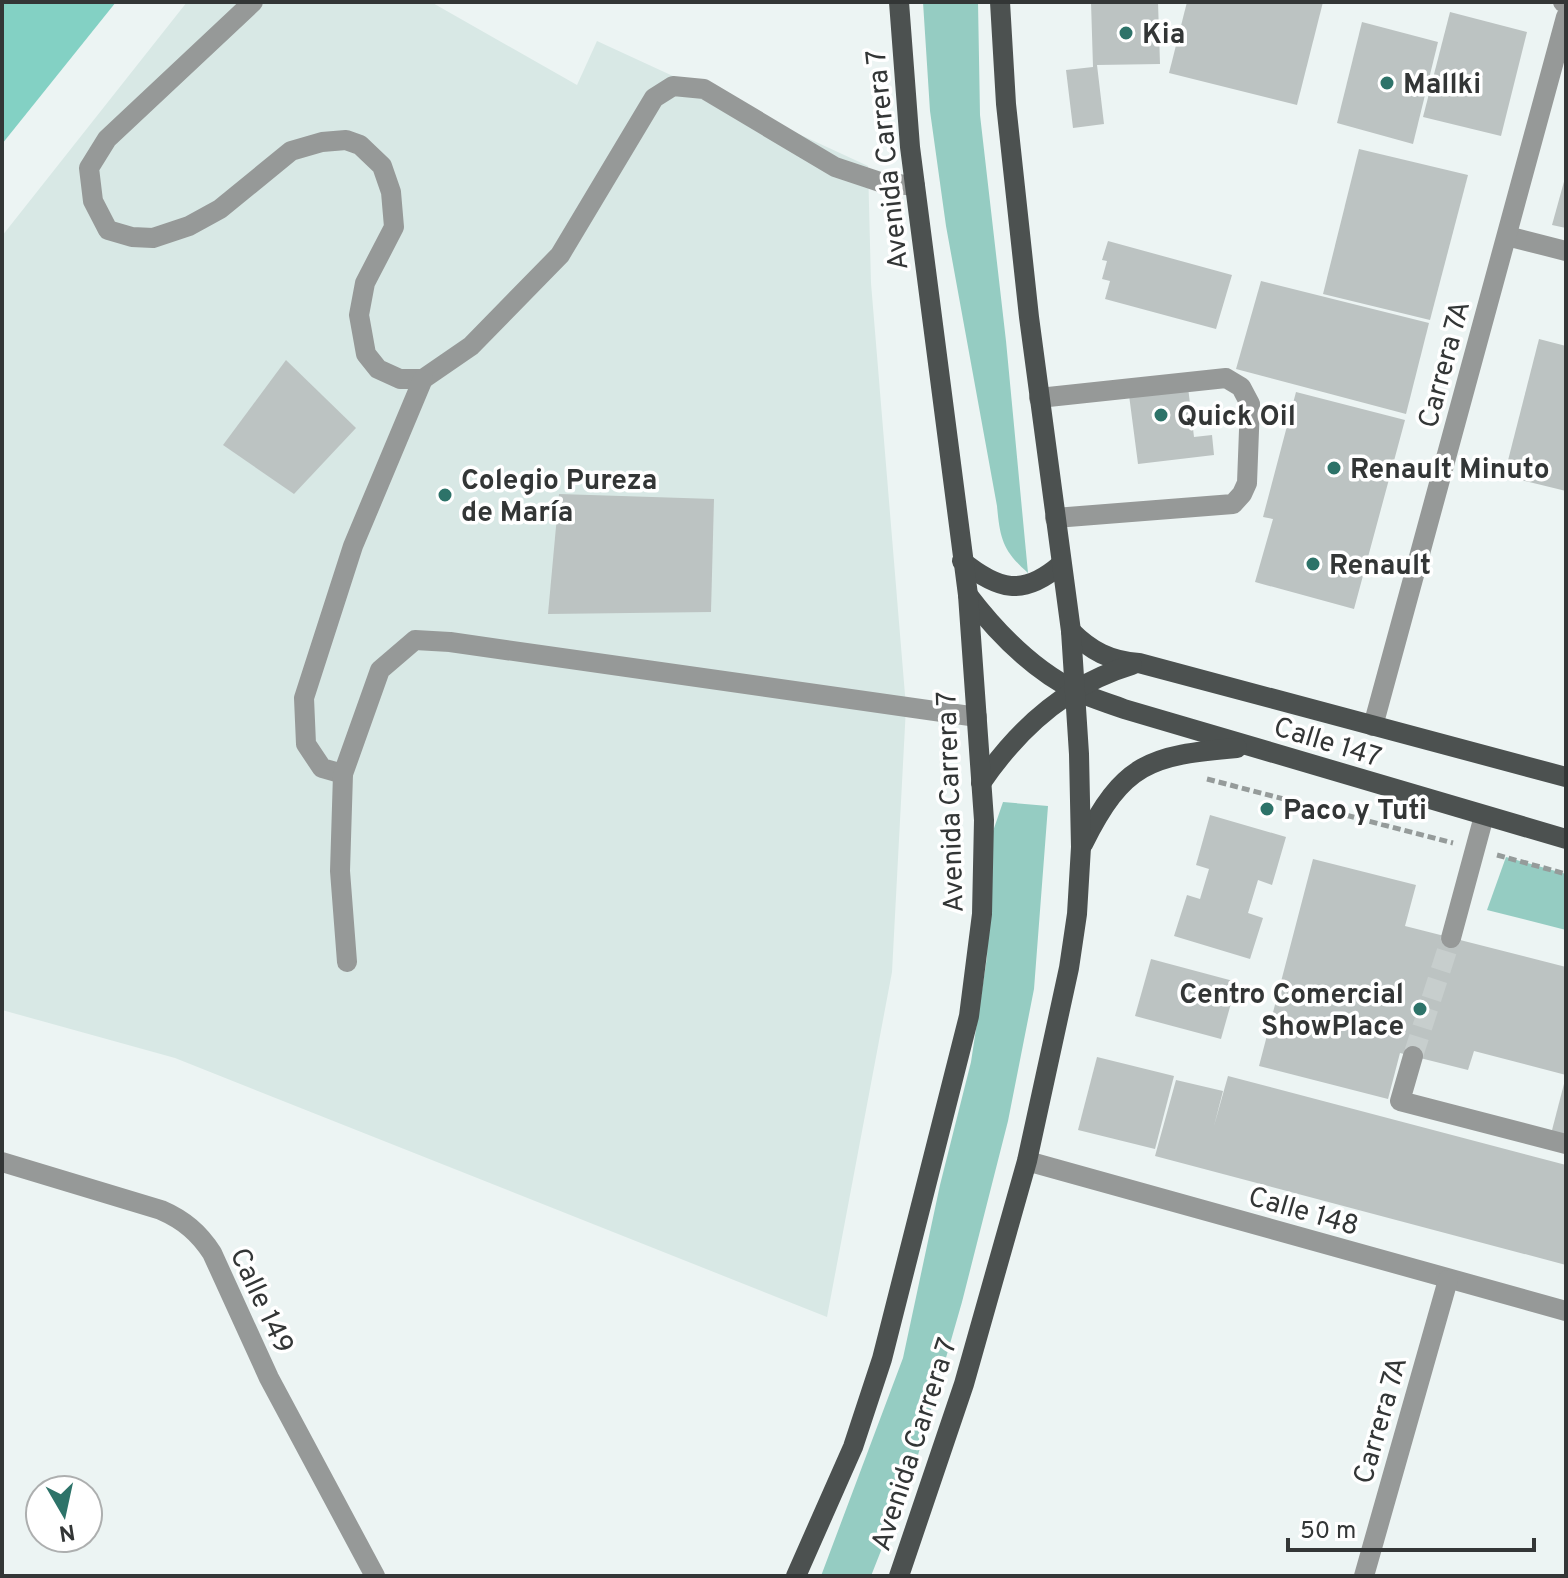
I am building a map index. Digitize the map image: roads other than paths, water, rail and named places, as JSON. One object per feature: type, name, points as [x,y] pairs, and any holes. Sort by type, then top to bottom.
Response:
[{"type":"main road","name":"Avenida Carrera 7","points":[[796,1576],[868,1406],[969,1016],[982,914],[984,820],[968,595],[910,147],[899,2]]},
{"type":"main road","name":"Avenida Carrera 7","points":[[899,1576],[964,1384],[1027,1161],[1069,968],[1077,914],[1081,847],[1071,631],[1039,398],[1006,104],[1000,2]]},
{"type":"main road","points":[[962,561],[984,578],[1003,586],[1024,586],[1046,577],[1060,565]]},
{"type":"main road","name":"Calle 147","points":[[968,595],[1017,649],[1076,691],[1124,709],[1566,839]]},
{"type":"main road","name":"Calle 147","points":[[1071,631],[1102,656],[1121,662],[1139,663],[1566,777]]},
{"type":"main road","points":[[981,783],[1024,729],[1076,691],[1106,674],[1139,663]]},
{"type":"main road","points":[[1081,847],[1113,793],[1143,767],[1192,753],[1250,747]]},
{"type":"street","points":[[253,2],[107,139],[89,168],[93,201],[108,230],[132,237],[153,238],[189,226],[220,209],[291,151],[322,142],[346,140],[360,145],[382,166],[391,192],[394,227],[365,283],[359,315],[366,354],[378,369],[400,379],[423,379]]},
{"type":"street","name":"Carrera 7A","points":[[1373,726],[1566,17]]},
{"type":"street","points":[[343,774],[322,768],[306,744],[304,698],[353,546],[423,379],[471,346],[560,255],[654,98],[673,86],[704,89],[835,167],[880,182],[915,186]]},
{"type":"street","points":[[1507,236],[1566,251]]},
{"type":"street","points":[[1039,398],[1226,378],[1241,387],[1250,404],[1247,483],[1233,504],[1055,518]]},
{"type":"street","points":[[347,962],[340,871],[343,774],[380,670],[415,640],[450,642],[977,717]]},
{"type":"street","points":[[1451,938],[1484,816]]},
{"type":"street","points":[[1413,1056],[1400,1101],[1566,1144]]},
{"type":"street","name":"Calle 148","points":[[1027,1161],[1566,1311]]},
{"type":"street","name":"Calle 149","points":[[2,1162],[161,1210],[177,1217],[203,1239],[269,1378],[375,1576]]},
{"type":"street","name":"Carrera 7A","points":[[1364,1576],[1448,1280]]},
{"type":"tunnel","points":[[1413,1056],[1451,938]]},
{"type":"place","name":"Kia","points":[[1126,33]]},
{"type":"place","name":"Mallki","points":[[1387,83]]},
{"type":"place","name":"Quick Oil","points":[[1161,415]]},
{"type":"place","name":"Renault Minuto","points":[[1334,468]]},
{"type":"place","name":"Colegio Pureza de María","points":[[445,495]]},
{"type":"place","name":"Renault","points":[[1313,564]]},
{"type":"place","name":"Paco y Tuti","points":[[1267,809]]},
{"type":"place","name":"Centro Comercial ShowPlace","points":[[1420,1009]]}]
